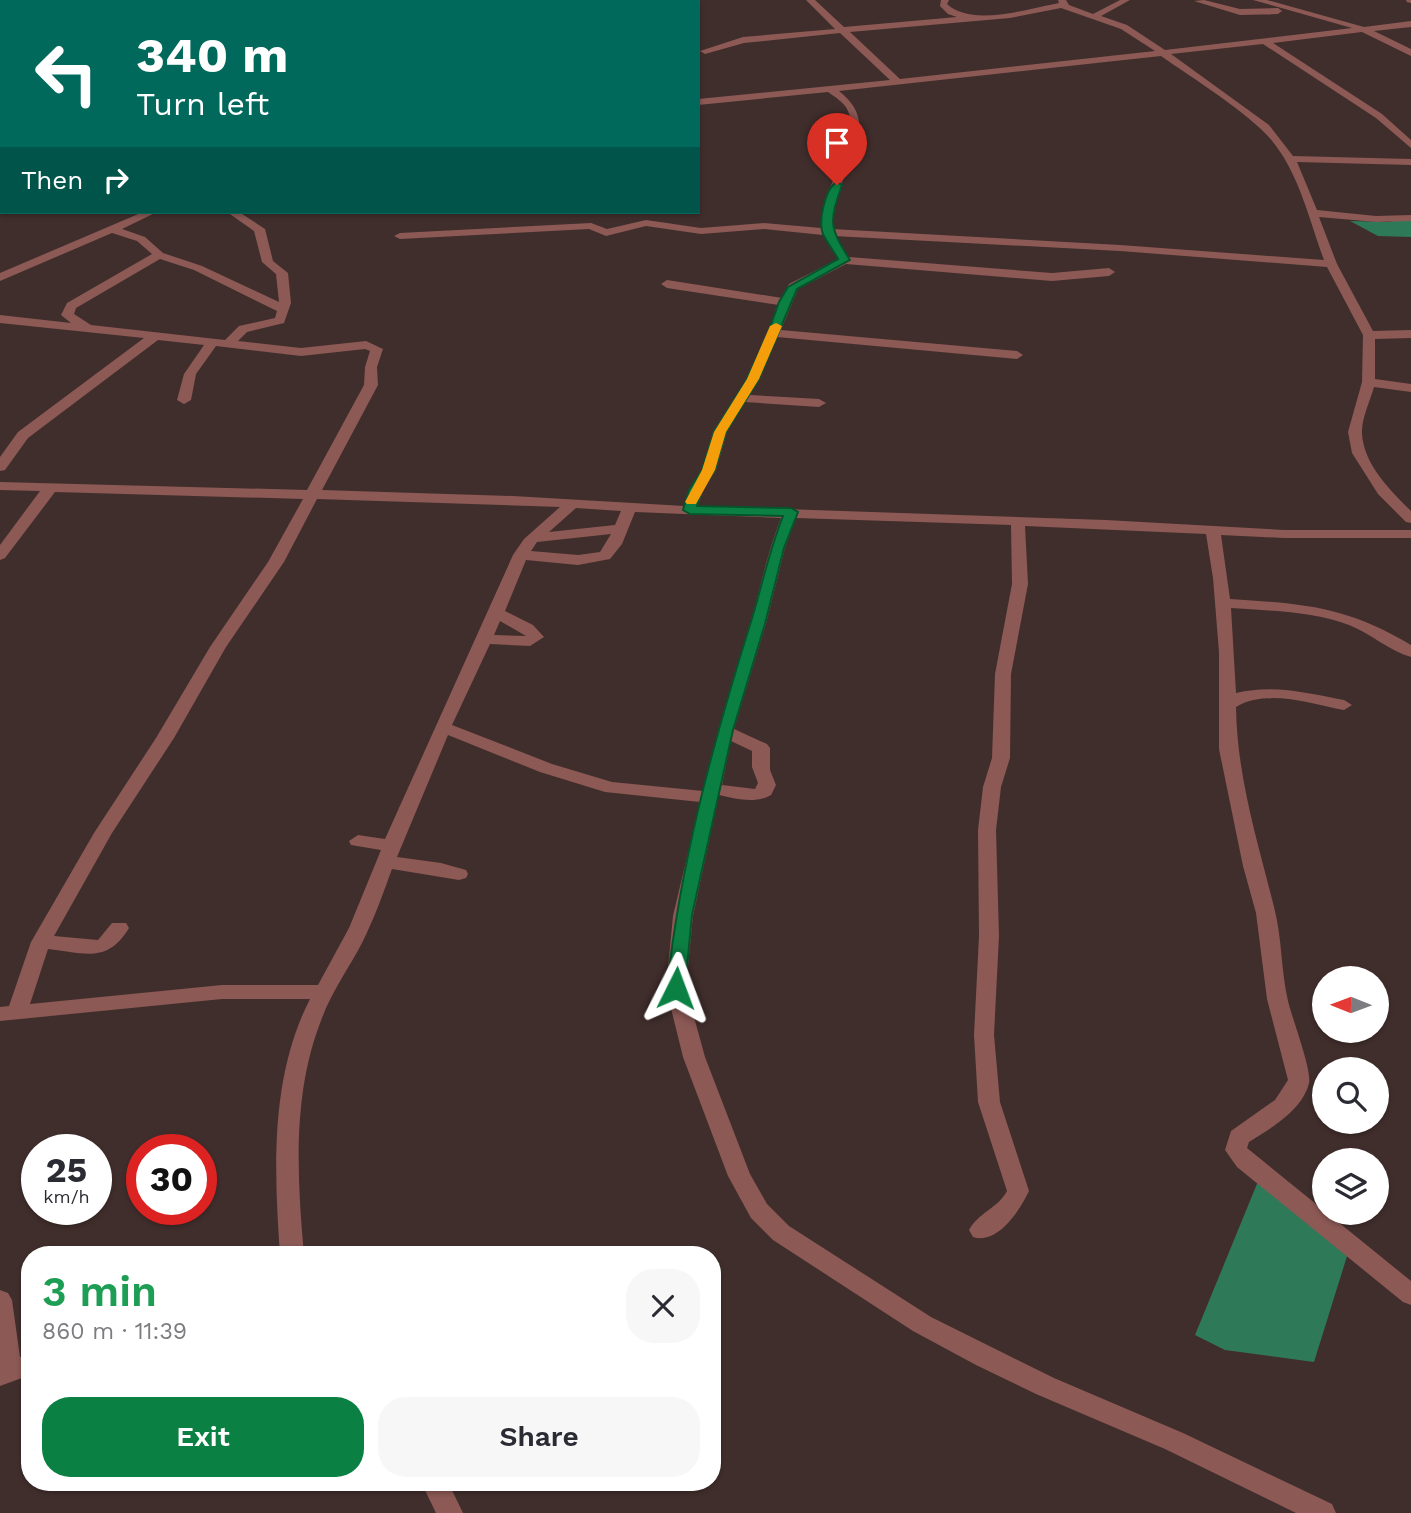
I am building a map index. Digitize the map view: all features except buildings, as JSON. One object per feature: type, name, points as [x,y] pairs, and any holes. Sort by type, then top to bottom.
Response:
[{"type":"street","points":[[810,0],[900,83]]},
{"type":"street","points":[[945,0],[945,7],[951,12],[976,18]]},
{"type":"street","points":[[1093,17],[1126,0]]},
{"type":"street","points":[[1257,0],[1331,16],[1367,29],[1411,53]]},
{"type":"street","points":[[1198,1],[1240,12],[1292,8]]},
{"type":"street","points":[[705,51],[743,40],[1016,14],[1062,2],[1134,32],[1265,127],[1280,143],[1297,171],[1331,264],[1369,335],[1369,383],[1356,425],[1359,453],[1383,491],[1411,519]]},
{"type":"street","points":[[700,102],[900,83],[1411,24]]},
{"type":"street","points":[[1266,42],[1406,134],[1411,145]]},
{"type":"street","points":[[832,90],[853,110],[856,124],[828,208],[827,232],[844,260]]},
{"type":"street","points":[[1289,159],[1411,162]]},
{"type":"street","points":[[1312,213],[1376,219],[1411,218]]},
{"type":"street","points":[[0,277],[147,214]]},
{"type":"street","points":[[228,344],[243,329],[277,322],[283,316],[283,276],[266,258],[259,229],[235,214]]},
{"type":"street","points":[[400,236],[591,226],[606,233],[649,223],[701,231],[755,225],[827,232],[1120,248],[1331,264]]},
{"type":"street","points":[[111,229],[141,239],[159,255],[198,268],[283,309]]},
{"type":"street","points":[[89,329],[68,317],[67,309],[88,294],[124,277],[159,255]]},
{"type":"street","points":[[690,510],[696,490],[709,470],[720,432],[741,398],[774,333],[784,302],[793,287],[844,260],[1052,277],[1109,272]]},
{"type":"street","points":[[667,284],[784,302]]},
{"type":"street","points":[[0,319],[301,352],[366,345],[377,349],[371,385],[313,496],[276,562],[218,647],[165,738],[103,833],[41,942],[8,1013]]},
{"type":"street","points":[[774,333],[1017,355]]},
{"type":"street","points":[[1369,335],[1411,334]]},
{"type":"street","points":[[0,467],[23,435],[155,336]]},
{"type":"street","points":[[184,400],[190,374],[212,343]]},
{"type":"street","points":[[1369,383],[1411,388]]},
{"type":"street","points":[[741,398],[819,404]]},
{"type":"street","points":[[0,486],[513,500],[690,510],[1284,534],[1411,534]]},
{"type":"street","points":[[0,555],[50,488]]},
{"type":"street","points":[[291,1246],[287,1181],[293,1098],[303,1045],[323,992],[364,918],[388,853],[442,727],[485,639],[521,555],[572,504]]},
{"type":"street","points":[[521,555],[564,559],[599,558],[610,553],[630,507]]},
{"type":"street","points":[[791,512],[777,548],[758,624],[725,730],[683,915],[676,988],[694,1056],[739,1175],[759,1211],[781,1233],[953,1340],[1045,1387],[1174,1441],[1323,1513]]},
{"type":"street","points":[[981,1230],[1009,1209],[1018,1191],[989,1102],[984,1035],[989,936],[988,818],[992,787],[1001,758],[1003,674],[1020,584],[1018,522]]},
{"type":"street","points":[[536,538],[621,529]]},
{"type":"street","points":[[1213,530],[1223,603],[1229,704],[1228,749],[1252,866],[1266,913],[1277,999],[1299,1080],[1293,1094],[1266,1121],[1239,1137],[1238,1155],[1411,1295]]},
{"type":"street","points":[[1223,603],[1310,611],[1348,619],[1370,628],[1411,652]]},
{"type":"street","points":[[485,639],[530,641],[536,637],[527,628],[496,612]]},
{"type":"street","points":[[1228,677],[1265,693]]},
{"type":"street","points":[[1229,704],[1244,695],[1265,693],[1344,705]]},
{"type":"street","points":[[442,727],[546,768],[611,788],[755,795],[763,793],[768,783],[760,766],[761,748],[725,730]]},
{"type":"street","points":[[358,841],[388,853],[410,866],[437,867],[459,874]]},
{"type":"street","points":[[41,942],[99,947],[105,945],[119,928]]},
{"type":"street","points":[[8,1013],[246,990],[323,992]]},
{"type":"street","points":[[0,1300],[13,1370]]},
{"type":"street","points":[[439,1491],[450,1513]]},
{"type":"green space","points":[[1411,218],[1411,237],[1378,236],[1350,221],[1388,222]]},
{"type":"green space","points":[[1259,1179],[1348,1253],[1314,1362],[1225,1350],[1195,1335]]},
{"type":"slow traffic","points":[[692,502],[709,470],[720,432],[753,379],[776,326]]},
{"type":"route","points":[[676,988],[683,915],[725,730],[758,624],[777,548],[791,512],[690,510],[691,503],[709,470],[720,432],[753,379],[774,333],[784,302],[793,287],[844,260],[842,252],[827,232],[828,208],[837,185]]}]
